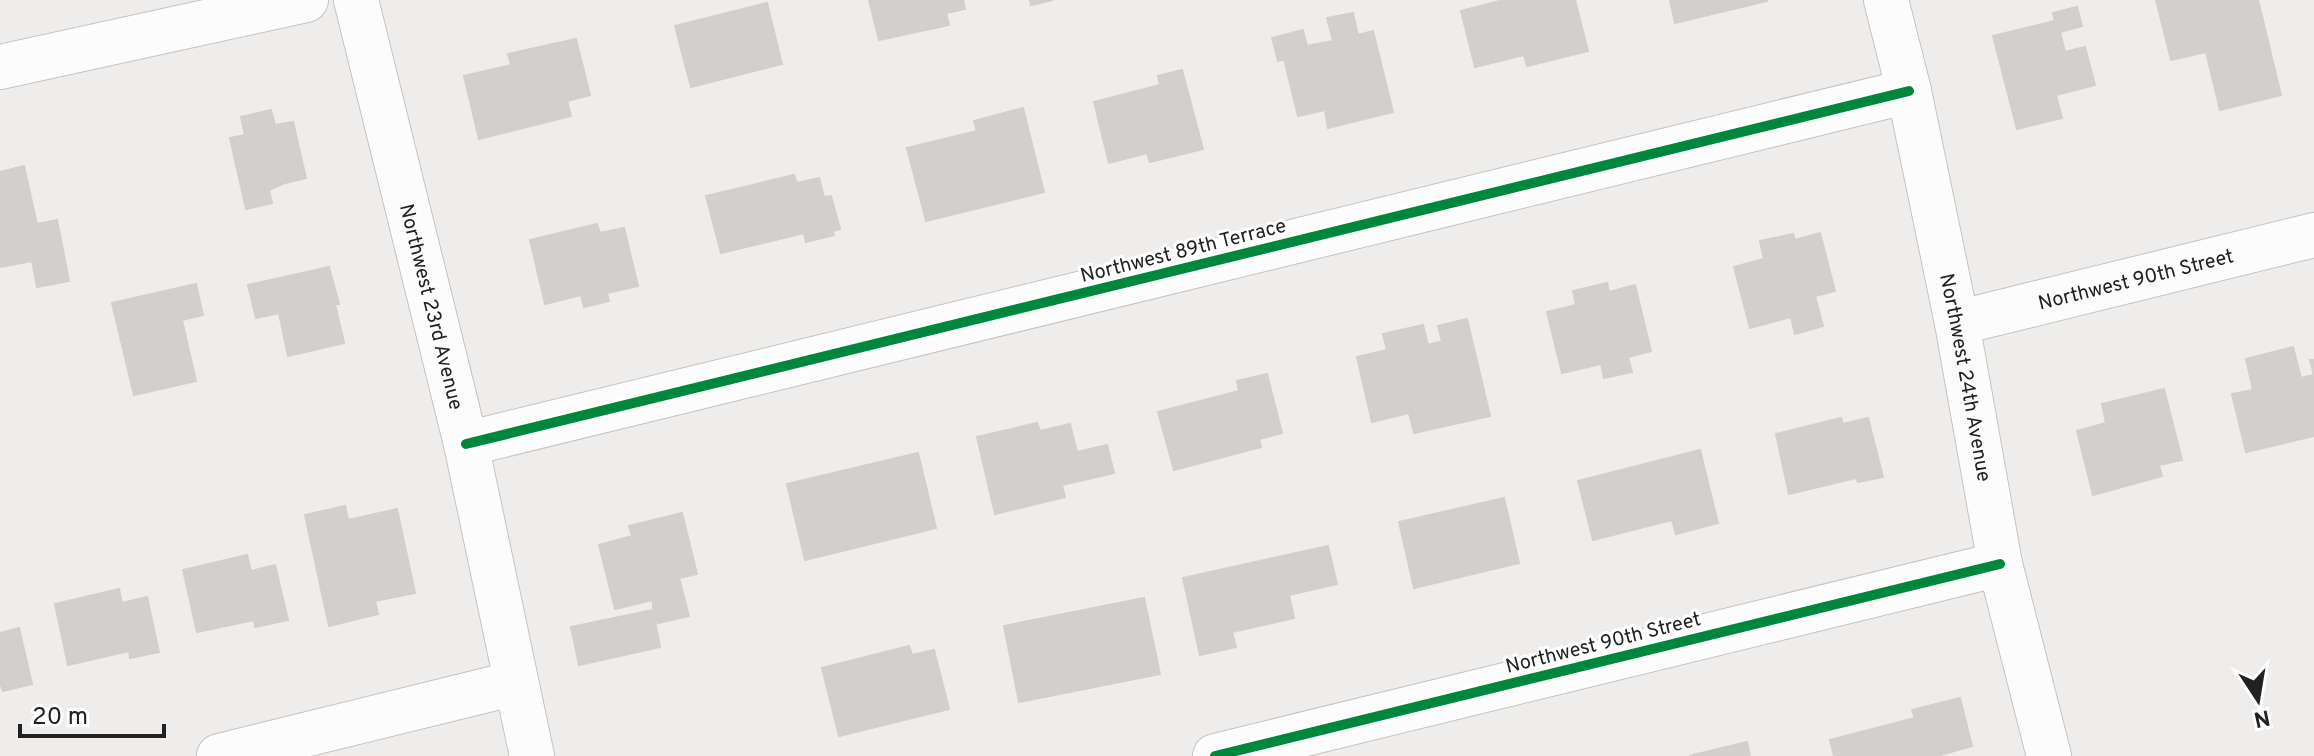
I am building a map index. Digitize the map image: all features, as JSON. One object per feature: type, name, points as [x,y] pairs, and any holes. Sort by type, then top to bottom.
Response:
[{"type":"street","points":[[0,67],[306,0]]},
{"type":"street","name":"Northwest 23rd Avenue","points":[[356,0],[466,444],[532,756]]},
{"type":"street","name":"Northwest 24th Avenue","points":[[1886,0],[1909,91],[1957,323],[2000,564],[2049,756]]},
{"type":"street","name":"Northwest 89th Terrace","points":[[466,444],[1909,91]]},
{"type":"street","name":"Northwest 90th Street","points":[[1957,323],[2314,235]]},
{"type":"street","name":"Northwest 90th Street","points":[[1215,756],[2000,564]]},
{"type":"street","points":[[219,756],[515,683]]},
{"type":"building","points":[[869,0],[963,0],[965,9],[946,13],[949,25],[879,40]]},
{"type":"building","points":[[1030,0],[1053,0],[1031,5]]},
{"type":"building","points":[[1503,0],[1575,0],[1588,51],[1527,66],[1524,55],[1475,67],[1461,11]]},
{"type":"building","points":[[1670,0],[1766,0],[1767,1],[1675,23]]},
{"type":"building","points":[[2156,0],[2258,0],[2281,95],[2220,110],[2206,52],[2171,60]]},
{"type":"building","points":[[767,3],[782,64],[691,87],[675,26]]},
{"type":"building","points":[[2077,7],[2082,26],[2060,32],[2065,52],[2085,47],[2095,85],[2056,95],[2062,118],[2017,129],[1993,36],[2055,21],[2053,13]]},
{"type":"building","points":[[1353,13],[1358,35],[1373,31],[1393,112],[1328,128],[1325,110],[1298,116],[1284,59],[1278,61],[1272,38],[1303,30],[1307,46],[1333,41],[1327,18]]},
{"type":"building","points":[[576,39],[590,95],[567,101],[571,116],[479,139],[464,76],[511,65],[508,54]]},
{"type":"building","points":[[1182,70],[1203,149],[1150,162],[1147,153],[1109,163],[1094,102],[1160,85],[1158,76]]},
{"type":"building","points":[[1023,108],[1044,192],[926,221],[907,148],[977,131],[974,121]]},
{"type":"building","points":[[271,110],[275,125],[293,122],[306,178],[269,190],[272,203],[246,209],[230,138],[245,135],[241,117]]},
{"type":"building","points":[[24,166],[37,224],[57,220],[69,281],[37,287],[32,261],[0,267],[0,172]]},
{"type":"building","points":[[794,175],[797,183],[819,178],[824,197],[831,196],[840,229],[833,231],[834,235],[806,242],[804,233],[721,253],[706,196]]},
{"type":"building","points":[[597,224],[600,233],[624,228],[638,286],[607,293],[609,301],[584,307],[581,295],[545,304],[530,240]]},
{"type":"building","points":[[1820,233],[1835,291],[1815,296],[1823,326],[1795,334],[1791,317],[1750,328],[1734,267],[1764,259],[1760,241],[1793,234],[1795,240]]},
{"type":"building","points":[[329,267],[339,304],[335,304],[344,343],[288,356],[279,313],[256,318],[248,285]]},
{"type":"building","points":[[1607,283],[1609,292],[1635,285],[1651,351],[1628,357],[1632,372],[1604,378],[1601,364],[1562,373],[1547,312],[1576,305],[1573,291]]},
{"type":"building","points":[[196,284],[203,315],[182,320],[196,381],[134,395],[112,303]]},
{"type":"building","points":[[1467,319],[1490,416],[1414,433],[1409,413],[1372,422],[1357,357],[1387,350],[1383,334],[1423,325],[1428,345],[1442,341],[1438,326]]},
{"type":"building","points":[[2293,347],[2301,378],[2314,375],[2314,436],[2246,452],[2232,394],[2253,390],[2246,359]]},
{"type":"building","points":[[1267,374],[1282,433],[1259,439],[1261,447],[1174,470],[1158,412],[1239,391],[1237,381]]},
{"type":"building","points":[[2164,389],[2182,460],[2159,465],[2162,476],[2093,495],[2077,431],[2106,423],[2102,404]]},
{"type":"building","points":[[1841,418],[1843,424],[1868,418],[1883,477],[1858,482],[1856,478],[1789,494],[1776,434]]},
{"type":"building","points":[[1037,423],[1040,431],[1070,424],[1077,452],[1107,445],[1114,473],[1062,485],[1065,497],[995,514],[977,437]]},
{"type":"building","points":[[1700,450],[1718,523],[1676,534],[1672,520],[1593,540],[1578,481]]},
{"type":"building","points":[[918,453],[936,528],[805,560],[787,484]]},
{"type":"building","points":[[1504,498],[1519,563],[1414,588],[1399,522]]},
{"type":"building","points":[[345,506],[348,520],[397,509],[415,593],[375,601],[378,614],[329,626],[305,515]]},
{"type":"building","points":[[682,513],[697,574],[679,578],[689,616],[658,623],[653,600],[615,609],[599,545],[632,536],[629,526]]},
{"type":"building","points":[[1328,546],[1337,584],[1289,595],[1294,618],[1232,632],[1236,647],[1200,655],[1183,578]]},
{"type":"building","points":[[247,555],[251,571],[275,565],[288,620],[255,627],[254,620],[197,632],[183,570]]},
{"type":"building","points":[[119,589],[122,603],[147,597],[159,652],[130,658],[129,651],[68,665],[55,604]]},
{"type":"building","points":[[1144,598],[1160,674],[1019,702],[1004,626]]},
{"type":"building","points":[[653,610],[660,647],[579,665],[571,627]]},
{"type":"building","points":[[19,628],[32,684],[3,691],[0,683],[0,633]]},
{"type":"building","points":[[909,646],[912,655],[934,650],[949,709],[839,736],[822,668]]},
{"type":"building","points":[[1960,698],[1972,746],[1937,756],[1834,756],[1830,740],[1915,718],[1912,710]]},
{"type":"building","points":[[1747,742],[1750,756],[1689,756]]},
{"type":"cycle path","points":[[466,444],[1909,91]]},
{"type":"cycle path","points":[[1215,756],[2000,564]]}]
